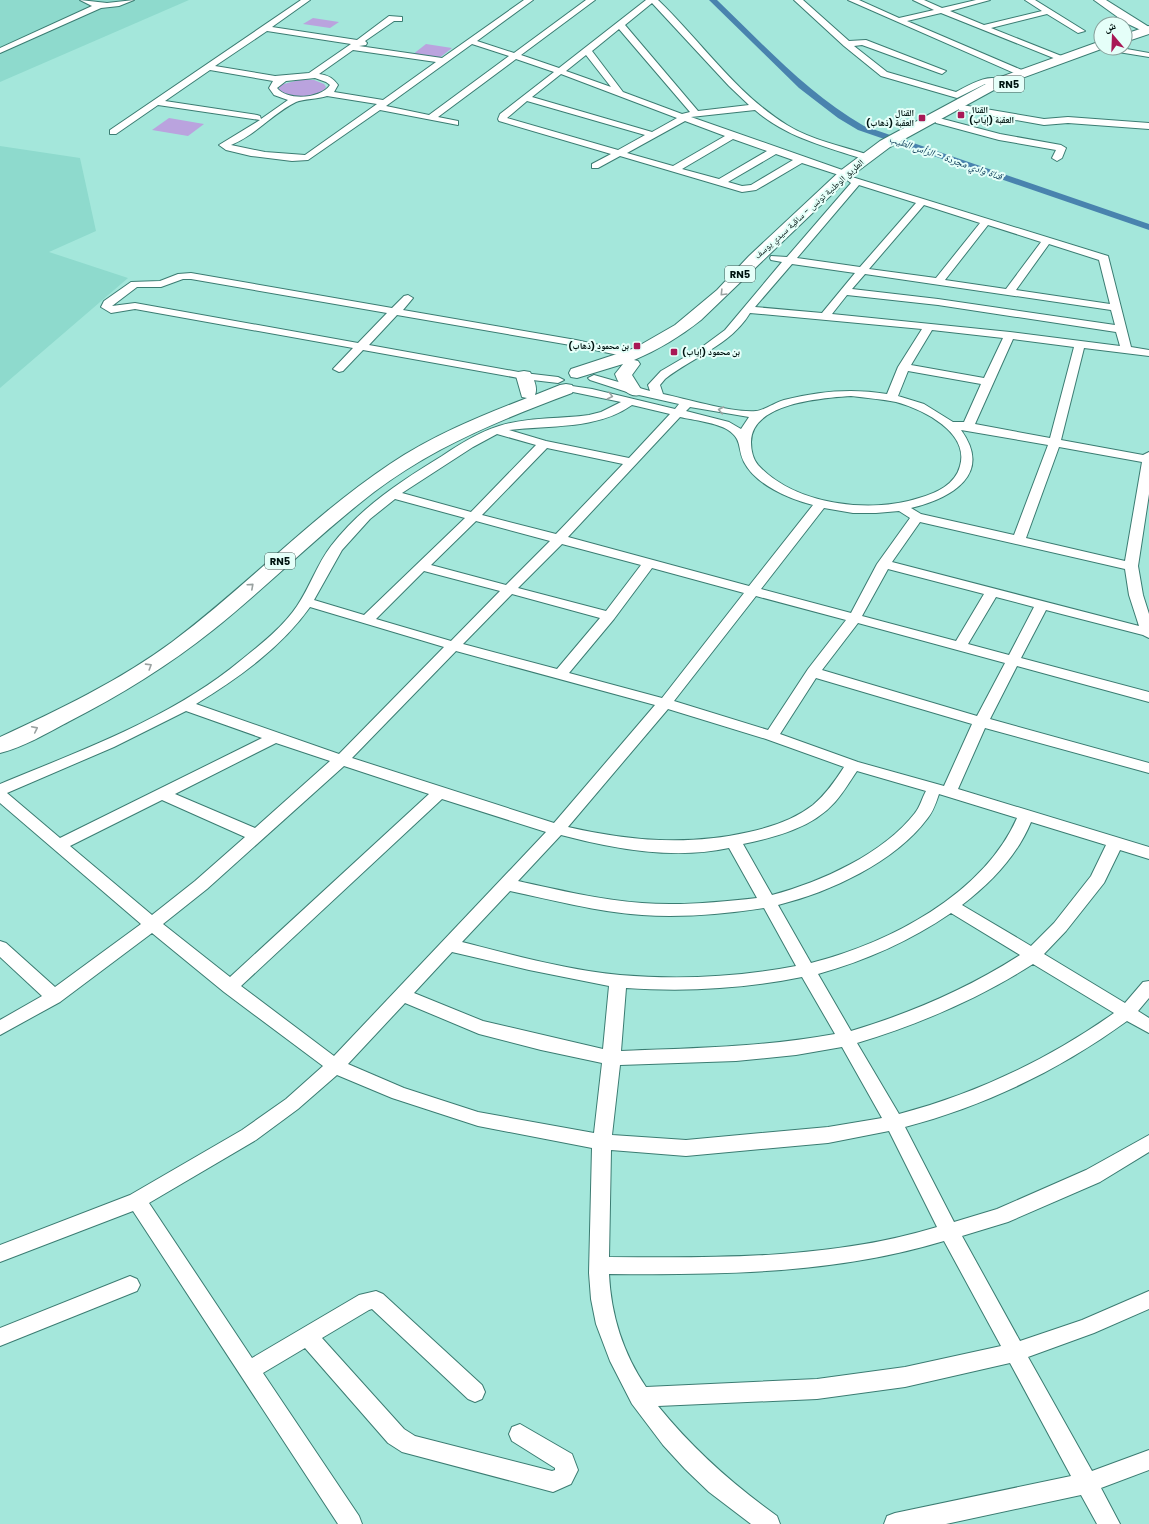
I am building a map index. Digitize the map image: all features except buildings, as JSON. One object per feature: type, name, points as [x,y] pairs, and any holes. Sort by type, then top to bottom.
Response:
[{"type":"highway","points":[[1133,36],[1149,31]]},
{"type":"highway","points":[[1133,38],[1149,31]]},
{"type":"highway","name":"الطريق الوطنية تونس - ساقية سيدي يوسف","points":[[577,373],[632,359],[676,344],[697,331],[784,256],[851,179],[866,157],[890,145],[999,82],[1093,49]]},
{"type":"highway","name":"الطريق الوطنية تونس - ساقية سيدي يوسف","points":[[911,133],[939,122],[962,108],[1027,76],[1093,53]]},
{"type":"highway","name":"الطريق الوطنية تونس - ساقية سيدي يوسف","points":[[594,378],[632,359],[681,328],[722,293],[754,259],[872,162],[890,145]]},
{"type":"highway","points":[[632,359],[623,374],[632,396]]},
{"type":"highway","points":[[577,373],[588,374],[594,378]]},
{"type":"highway","name":"RN5","points":[[0,746],[91,701],[178,648],[348,503],[398,467],[442,441],[478,423],[565,386],[577,373]]},
{"type":"highway","name":"RN5","points":[[0,729],[85,688],[166,638],[319,510],[399,452],[526,384],[565,386],[587,385],[594,381],[594,378]]},
{"type":"street","points":[[0,51],[101,5],[122,3],[130,0]]},
{"type":"street","points":[[113,132],[306,0]]},
{"type":"street","points":[[224,145],[229,148],[247,152],[304,158],[312,155],[473,42],[530,0]]},
{"type":"street","points":[[430,118],[517,56],[591,0]]},
{"type":"street","points":[[651,0],[559,70],[502,119],[739,189],[749,189],[800,160]]},
{"type":"street","points":[[654,0],[756,107],[779,124],[791,130],[866,157]]},
{"type":"street","points":[[798,0],[847,44],[884,74],[957,96],[984,82],[999,82]]},
{"type":"street","points":[[852,0],[1021,73]]},
{"type":"street","points":[[917,0],[1061,59]]},
{"type":"street","points":[[899,20],[986,0]]},
{"type":"street","points":[[1029,0],[1081,31]]},
{"type":"street","points":[[1099,0],[1149,31]]},
{"type":"street","points":[[0,44],[85,1],[101,5]]},
{"type":"street","points":[[984,27],[1047,12]]},
{"type":"street","points":[[620,25],[696,114]]},
{"type":"street","points":[[265,28],[444,61]]},
{"type":"street","points":[[473,42],[559,70],[731,136],[851,179],[1104,258],[1126,350]]},
{"type":"street","points":[[847,44],[863,42],[942,71]]},
{"type":"street","points":[[311,76],[358,45]]},
{"type":"street","points":[[322,77],[358,45]]},
{"type":"street","points":[[586,50],[621,94]]},
{"type":"street","points":[[1133,53],[1149,56]]},
{"type":"street","points":[[206,68],[283,79],[311,76],[322,77],[332,82],[331,90]]},
{"type":"street","points":[[206,68],[275,84]]},
{"type":"street","points":[[283,79],[272,88],[274,92],[285,97],[314,97],[331,90],[385,103],[430,118],[455,123]]},
{"type":"street","points":[[224,145],[228,140],[285,97]]},
{"type":"street","points":[[224,145],[234,142],[284,105],[297,98]]},
{"type":"street","points":[[525,98],[653,135]]},
{"type":"street","points":[[157,102],[257,118]]},
{"type":"street","points":[[595,166],[653,135],[682,117],[756,107]]},
{"type":"street","points":[[962,108],[1044,122],[1068,120],[1149,126]]},
{"type":"street","points":[[939,122],[999,137],[1061,148],[1057,158]]},
{"type":"street","points":[[673,170],[731,136]]},
{"type":"street","points":[[719,183],[774,151]]},
{"type":"street","points":[[824,317],[844,291],[922,201]]},
{"type":"street","points":[[940,279],[986,221]]},
{"type":"street","points":[[1010,290],[1047,240]]},
{"type":"street","points":[[658,396],[654,385],[656,382],[673,368],[734,329],[784,256],[1116,305]]},
{"type":"street","points":[[865,268],[926,279],[940,279]]},
{"type":"street","points":[[526,384],[361,346],[134,306],[111,310],[106,307],[133,285],[161,284],[186,275],[394,311],[632,359]]},
{"type":"street","points":[[916,300],[926,279]]},
{"type":"street","points":[[844,291],[1121,329]]},
{"type":"street","points":[[339,369],[408,298]]},
{"type":"street","points":[[748,309],[929,326],[1149,353]]},
{"type":"street","points":[[891,398],[904,367],[929,326]]},
{"type":"street","points":[[968,426],[1010,335]]},
{"type":"street","points":[[1018,541],[1055,442],[1080,344]]},
{"type":"street","points":[[904,367],[987,382]]},
{"type":"street","points":[[594,378],[632,396],[658,396],[732,427],[744,439],[747,454],[752,466],[790,493],[820,504],[849,509],[887,509],[902,507],[935,497],[948,491],[965,472],[968,458],[966,444],[953,426],[929,411],[908,402],[891,398],[851,393],[823,394],[798,399],[760,415],[752,421],[744,439]]},
{"type":"street","points":[[565,386],[632,396],[683,407],[760,415]]},
{"type":"street","points":[[0,790],[73,759],[184,706],[217,686],[252,658],[292,621],[306,602],[336,548],[357,524],[391,494],[471,443],[497,431],[530,424],[594,417],[618,411],[632,396]]},
{"type":"street","points":[[0,1028],[54,997],[152,924],[201,885],[341,760],[558,540],[683,407]]},
{"type":"street","points":[[953,426],[968,426],[1149,458],[1131,566],[1136,595],[1149,633]]},
{"type":"street","points":[[497,431],[544,444],[632,462]]},
{"type":"street","points":[[368,619],[474,516],[544,444]]},
{"type":"street","points":[[391,494],[558,540],[1149,697]]},
{"type":"street","points":[[0,1254],[136,1201],[249,1135],[292,1104],[335,1066],[556,830],[665,703],[753,592],[820,504]]},
{"type":"street","points":[[902,507],[917,517],[1131,566]]},
{"type":"street","points":[[771,736],[813,672],[854,619],[884,564],[917,517]]},
{"type":"street","points":[[560,675],[609,616],[648,564]]},
{"type":"street","points":[[884,564],[1149,633]]},
{"type":"street","points":[[423,566],[609,616]]},
{"type":"street","points":[[959,647],[992,592]]},
{"type":"street","points":[[306,602],[368,619],[454,646],[665,703],[771,736],[853,765],[942,790],[1149,854]]},
{"type":"street","points":[[506,884],[631,908],[675,909],[768,902],[810,888],[860,866],[883,851],[908,830],[942,790],[982,722],[1042,605]]},
{"type":"street","points":[[813,672],[982,722],[1149,768]]},
{"type":"street","points":[[184,706],[274,738],[556,830],[607,842],[640,846],[694,848],[734,842],[776,831],[814,812],[837,789],[853,765]]},
{"type":"street","points":[[59,845],[274,738]]},
{"type":"street","points":[[230,988],[440,792]]},
{"type":"street","points":[[162,794],[256,835]]},
{"type":"street","points":[[0,795],[230,988],[335,1066],[398,1093],[478,1118],[602,1142],[686,1148],[828,1135],[894,1123],[935,1112],[989,1091],[1058,1057],[1098,1033],[1126,1013],[1149,987]]},
{"type":"street","points":[[449,945],[546,968],[618,980],[691,982],[756,978],[808,970],[864,951],[928,922],[959,900],[990,872],[1010,849],[1026,816]]},
{"type":"street","points":[[734,842],[894,1123],[950,1232],[1109,1524]]},
{"type":"street","points":[[402,995],[479,1027],[541,1043],[612,1058],[736,1054],[796,1048],[847,1039],[887,1027],[938,1008],[994,980],[1032,956],[1060,927],[1098,879],[1115,843]]},
{"type":"street","points":[[950,905],[1149,1026]]},
{"type":"street","points":[[0,947],[54,997]]},
{"type":"street","points":[[618,980],[612,1058],[602,1142],[600,1289],[606,1324],[620,1361],[639,1397],[670,1437],[706,1475],[769,1524]]},
{"type":"street","points":[[600,1265],[671,1266],[800,1261],[851,1256],[950,1232],[1001,1216],[1074,1185],[1120,1161],[1149,1143]]},
{"type":"street","points":[[136,1201],[250,1370],[351,1524]]},
{"type":"street","points":[[0,1337],[130,1286]]},
{"type":"street","points":[[250,1370],[366,1302],[376,1300],[475,1392]]},
{"type":"street","points":[[639,1397],[817,1389],[905,1377],[964,1365],[1015,1352],[1087,1327],[1149,1300]]},
{"type":"street","points":[[307,1336],[396,1436],[410,1445],[553,1482],[563,1477],[567,1470],[564,1461],[520,1434]]},
{"type":"street","points":[[895,1524],[1088,1483],[1149,1460]]},
{"type":"shaded area","points":[[0,0],[189,0],[0,82]]},
{"type":"shaded area","points":[[313,18],[339,22],[330,28],[303,24]]},
{"type":"shaded area","points":[[426,44],[452,48],[438,59],[412,55]]},
{"type":"shaded area","points":[[299,80],[314,80],[324,84],[326,87],[320,93],[308,97],[290,95],[278,91],[280,85]]},
{"type":"shaded area","points":[[169,118],[204,124],[188,136],[152,130]]},
{"type":"shaded area","points":[[0,146],[80,158],[96,231],[49,252],[128,278],[0,388]]},
{"type":"waterway","name":"قناة وادي مجردة - الرأس الطيب","points":[[713,0],[802,87],[841,116],[861,128],[1149,227]]},
{"type":"place","name":"القنال العقبة (إياب)","points":[[961,115]]},
{"type":"place","name":"القنال العقبة (ذهاب)","points":[[922,118]]},
{"type":"place","name":"بن محمود (ذهاب)","points":[[637,346]]},
{"type":"place","name":"بن محمود (إياب)","points":[[674,352]]}]
